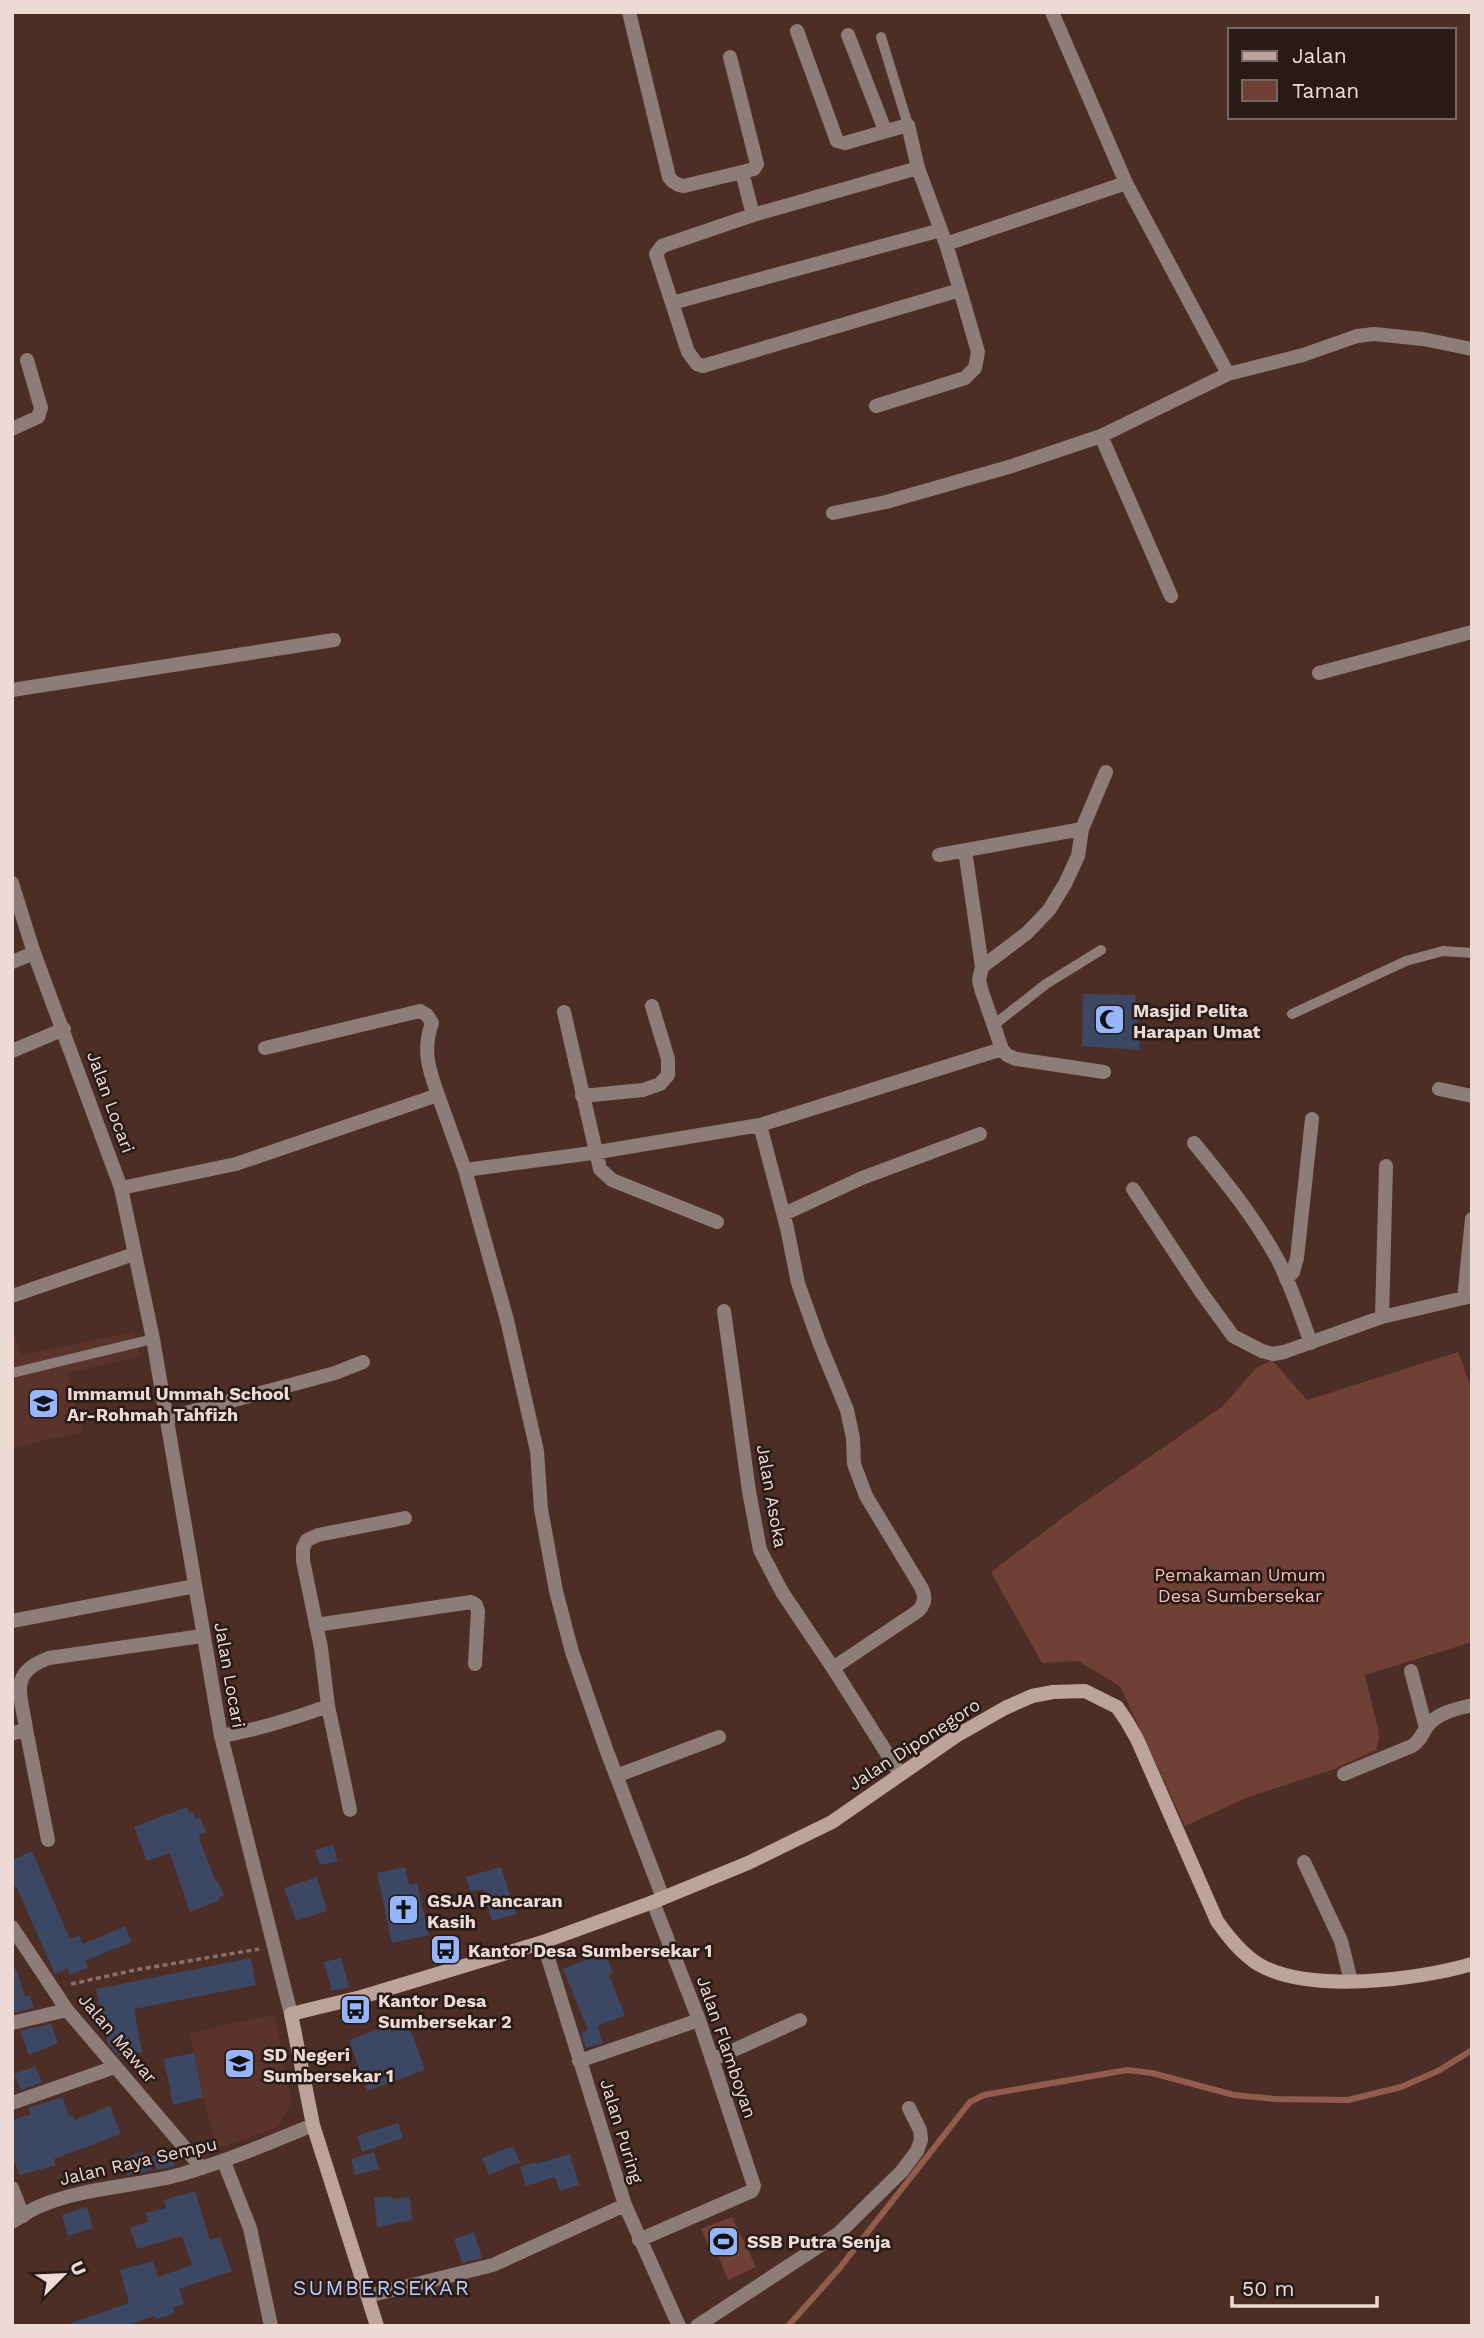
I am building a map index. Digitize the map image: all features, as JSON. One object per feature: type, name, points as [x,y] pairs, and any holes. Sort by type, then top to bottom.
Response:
[{"type":"main road","name":"Jalan Diponegoro","points":[[291,2014],[361,1997],[543,1942],[658,1900],[748,1863],[832,1822],[956,1736],[1005,1708],[1032,1696],[1065,1691],[1085,1691],[1117,1707],[1137,1739],[1217,1922],[1247,1957],[1261,1966],[1292,1978],[1351,1981],[1414,1976],[1472,1964]]},
{"type":"main road","points":[[291,2014],[313,2125],[377,2326]]},
{"type":"street","points":[[629,12],[669,177],[677,185],[684,186],[754,169],[757,164],[730,57]]},
{"type":"street","points":[[1052,12],[1126,183],[1228,374]]},
{"type":"street","points":[[797,31],[837,141],[845,143],[908,125],[918,168],[943,237],[978,352],[975,368],[965,378],[876,406]]},
{"type":"street","points":[[848,35],[885,130]]},
{"type":"street","points":[[918,168],[753,215],[665,244],[658,249],[656,254],[689,355],[696,364],[702,366],[960,290]]},
{"type":"street","points":[[742,172],[753,215]]},
{"type":"street","points":[[672,303],[943,237],[1126,183]]},
{"type":"street","points":[[833,513],[886,502],[1012,466],[1101,436],[1228,374],[1303,355],[1357,336],[1374,334],[1423,339],[1472,349]]},
{"type":"street","points":[[12,429],[38,417],[41,408],[27,360]]},
{"type":"street","points":[[1101,436],[1171,596]]},
{"type":"street","points":[[1319,673],[1472,632]]},
{"type":"street","points":[[12,691],[334,640]]},
{"type":"street","points":[[982,967],[1027,933],[1049,910],[1078,856],[1082,829],[1106,772]]},
{"type":"street","points":[[939,855],[1082,829]]},
{"type":"street","points":[[965,850],[982,967],[979,980],[1002,1049],[1006,1055],[1016,1059],[1104,1072]]},
{"type":"street","name":"Jalan Locari","points":[[12,883],[34,953],[121,1188],[153,1339],[221,1736],[291,2014]]},
{"type":"street","points":[[12,962],[34,953]]},
{"type":"street","points":[[582,1097],[643,1090],[660,1084],[668,1075],[668,1059],[652,1006]]},
{"type":"street","name":"Jalan Flamboyan","points":[[265,1048],[420,1011],[427,1015],[432,1023],[426,1059],[465,1170],[507,1320],[537,1451],[541,1509],[556,1591],[572,1651],[754,2181],[752,2191],[639,2241]]},
{"type":"street","points":[[564,1012],[600,1169],[612,1180],[717,1222]]},
{"type":"street","points":[[12,1051],[64,1029]]},
{"type":"street","points":[[465,1170],[597,1152],[760,1125],[1002,1049]]},
{"type":"street","points":[[1439,1089],[1472,1096]]},
{"type":"street","points":[[121,1188],[236,1164],[438,1095]]},
{"type":"street","points":[[1286,1279],[1293,1272],[1297,1258],[1312,1119]]},
{"type":"street","points":[[760,1125],[784,1214],[798,1283],[818,1342],[847,1410],[853,1438],[854,1464],[866,1496],[925,1596],[918,1611],[833,1668]]},
{"type":"street","points":[[784,1214],[862,1178],[979,1134]]},
{"type":"street","points":[[1194,1143],[1254,1219],[1286,1279],[1311,1343]]},
{"type":"street","points":[[1382,1317],[1386,1166]]},
{"type":"street","points":[[1133,1189],[1233,1336],[1273,1354],[1382,1317],[1468,1297],[1472,1219]]},
{"type":"street","points":[[12,1296],[134,1254]]},
{"type":"street","name":"Jalan Asoka","points":[[724,1311],[760,1550],[782,1592],[901,1774]]},
{"type":"street","points":[[167,1418],[335,1373],[363,1362]]},
{"type":"street","points":[[350,1810],[328,1706],[321,1648],[303,1561],[303,1548],[307,1540],[318,1535],[405,1518]]},
{"type":"street","points":[[12,1621],[195,1586]]},
{"type":"street","points":[[316,1625],[471,1602],[476,1605],[478,1611],[475,1664]]},
{"type":"street","points":[[48,1840],[19,1732],[21,1676],[35,1663],[49,1658],[202,1636]]},
{"type":"street","points":[[1411,1671],[1426,1728]]},
{"type":"street","points":[[1343,1774],[1412,1746],[1420,1741],[1426,1728],[1446,1712],[1472,1705]]},
{"type":"street","points":[[221,1736],[254,1731],[328,1706]]},
{"type":"street","points":[[616,1776],[719,1737]]},
{"type":"street","points":[[1304,1862],[1341,1941],[1351,1981]]},
{"type":"street","name":"Jalan Mawar","points":[[12,1927],[67,2010],[202,2168]]},
{"type":"street","name":"Jalan Puring","points":[[543,1942],[625,2205],[639,2241],[680,2326]]},
{"type":"street","points":[[12,2023],[67,2010]]},
{"type":"street","points":[[579,2061],[699,2020]]},
{"type":"street","points":[[712,2060],[800,2020]]},
{"type":"street","points":[[12,2104],[116,2067]]},
{"type":"street","points":[[697,2326],[839,2233],[902,2171],[917,2151],[920,2140],[920,2130],[909,2108]]},
{"type":"street","name":"Jalan Raya Sempu","points":[[17,2219],[36,2207],[83,2192],[145,2182],[224,2162],[313,2125]]},
{"type":"street","points":[[224,2162],[250,2228],[271,2326]]},
{"type":"street","points":[[12,2188],[17,2219]]},
{"type":"street","points":[[368,2296],[493,2265],[625,2205]]},
{"type":"lane","points":[[881,37],[908,125]]},
{"type":"lane","points":[[995,1024],[1046,984],[1101,950]]},
{"type":"lane","points":[[1292,1014],[1406,961],[1443,951],[1472,953]]},
{"type":"lane","points":[[12,1373],[153,1339]]},
{"type":"path","points":[[53,1988],[135,1970],[275,1946]]},
{"type":"shaded area","name":"Immamul Ummah School Ar-Rohmah Tahfizh","points":[[12,1331],[21,1355],[134,1332],[140,1356],[68,1373],[82,1432],[12,1448]]},
{"type":"shaded area","name":"SD Negeri Sumbersekar 1","points":[[275,2014],[291,2103],[278,2127],[216,2149],[189,2033]]},
{"type":"green space","name":"Pemakaman Umum Desa Sumbersekar","points":[[1458,1352],[1472,1389],[1472,1642],[1365,1675],[1378,1729],[1376,1750],[1332,1770],[1248,1797],[1185,1826],[1120,1686],[1078,1661],[1042,1663],[991,1572],[1069,1513],[1223,1406],[1256,1368],[1272,1360],[1307,1400]]},
{"type":"green space","name":"SSB Putra Senja","points":[[732,2217],[756,2267],[728,2280],[717,2253],[712,2255],[701,2229]]},
{"type":"building","name":"Masjid Pelita Harapan Umat","points":[[1083,994],[1135,995],[1140,1050],[1082,1046]]},
{"type":"building","points":[[187,1807],[196,1819],[200,1817],[206,1832],[199,1835],[200,1841],[224,1895],[219,1897],[220,1900],[190,1912],[170,1853],[147,1861],[134,1827]]},
{"type":"building","points":[[333,1845],[338,1861],[320,1865],[315,1850]]},
{"type":"building","points":[[32,1851],[70,1939],[79,1935],[83,1944],[125,1926],[132,1942],[85,1961],[88,1967],[70,1975],[67,1968],[55,1974],[16,1886],[12,1888],[12,1860]]},
{"type":"building","name":"GSJA Pancaran Kasih","points":[[405,1867],[409,1885],[417,1883],[429,1935],[392,1943],[377,1873]]},
{"type":"building","points":[[501,1867],[516,1914],[492,1921],[483,1889],[471,1892],[466,1877]]},
{"type":"building","points":[[317,1877],[327,1911],[296,1921],[284,1888]]},
{"type":"building","points":[[605,1952],[613,1973],[609,1975],[625,2015],[597,2026],[603,2043],[586,2048],[581,2033],[588,2030],[563,1969]]},
{"type":"building","points":[[251,1958],[256,1985],[134,2009],[142,2052],[119,2056],[107,2042],[96,1989]]},
{"type":"building","points":[[341,1958],[349,1987],[332,1991],[324,1962]]},
{"type":"building","points":[[12,1969],[16,1969],[25,1997],[30,1995],[34,2008],[12,2013]]},
{"type":"building","points":[[407,2019],[425,2070],[367,2091],[349,2040]]},
{"type":"building","points":[[51,2024],[58,2043],[29,2055],[20,2031]]},
{"type":"building","points":[[194,2053],[203,2097],[173,2105],[164,2059]]},
{"type":"building","points":[[35,2066],[42,2082],[21,2090],[14,2074]]},
{"type":"building","points":[[62,2097],[69,2116],[73,2115],[75,2120],[110,2106],[121,2134],[54,2159],[56,2165],[20,2175],[12,2155],[12,2120],[31,2114],[28,2108]]},
{"type":"building","points":[[398,2123],[403,2138],[362,2152],[357,2136]]},
{"type":"building","points":[[513,2146],[520,2162],[489,2175],[482,2158]]},
{"type":"building","points":[[169,2150],[175,2166],[157,2170],[151,2157]]},
{"type":"building","points":[[144,2151],[152,2170],[128,2175],[122,2160]]},
{"type":"building","points":[[374,2152],[379,2169],[355,2175],[351,2159]]},
{"type":"building","points":[[570,2154],[579,2185],[560,2191],[555,2177],[526,2186],[520,2167]]},
{"type":"building","points":[[195,2191],[210,2240],[220,2237],[232,2271],[179,2289],[184,2304],[173,2307],[175,2313],[156,2319],[154,2316],[126,2326],[72,2326],[71,2323],[129,2303],[120,2270],[153,2261],[158,2277],[192,2265],[182,2236],[137,2249],[130,2227],[148,2222],[146,2213],[166,2208],[164,2200]]},
{"type":"building","points":[[391,2196],[392,2199],[410,2197],[412,2220],[377,2227],[374,2198]]},
{"type":"building","points":[[87,2207],[93,2228],[68,2236],[62,2215]]},
{"type":"building","points":[[474,2232],[482,2258],[462,2263],[454,2239]]},
{"type":"waterway","points":[[788,2326],[838,2270],[970,2102],[984,2095],[1127,2070],[1152,2073],[1234,2095],[1274,2099],[1348,2100],[1401,2087],[1438,2071],[1472,2050]]},
{"type":"place","name":"Masjid Pelita Harapan Umat","points":[[1110,1020]]},
{"type":"place","name":"Immamul Ummah School Ar-Rohmah Tahfizh","points":[[44,1403]]},
{"type":"place","name":"GSJA Pancaran Kasih","points":[[404,1910]]},
{"type":"place","name":"Kantor Desa Sumbersekar 1","points":[[445,1950]]},
{"type":"place","name":"Kantor Desa Sumbersekar 2","points":[[355,2010]]},
{"type":"place","name":"SD Negeri Sumbersekar 1","points":[[240,2064]]},
{"type":"place","name":"SSB Putra Senja","points":[[724,2241]]},
{"type":"district","name":"SUMBERSEKAR","points":[[382,2287]]}]
